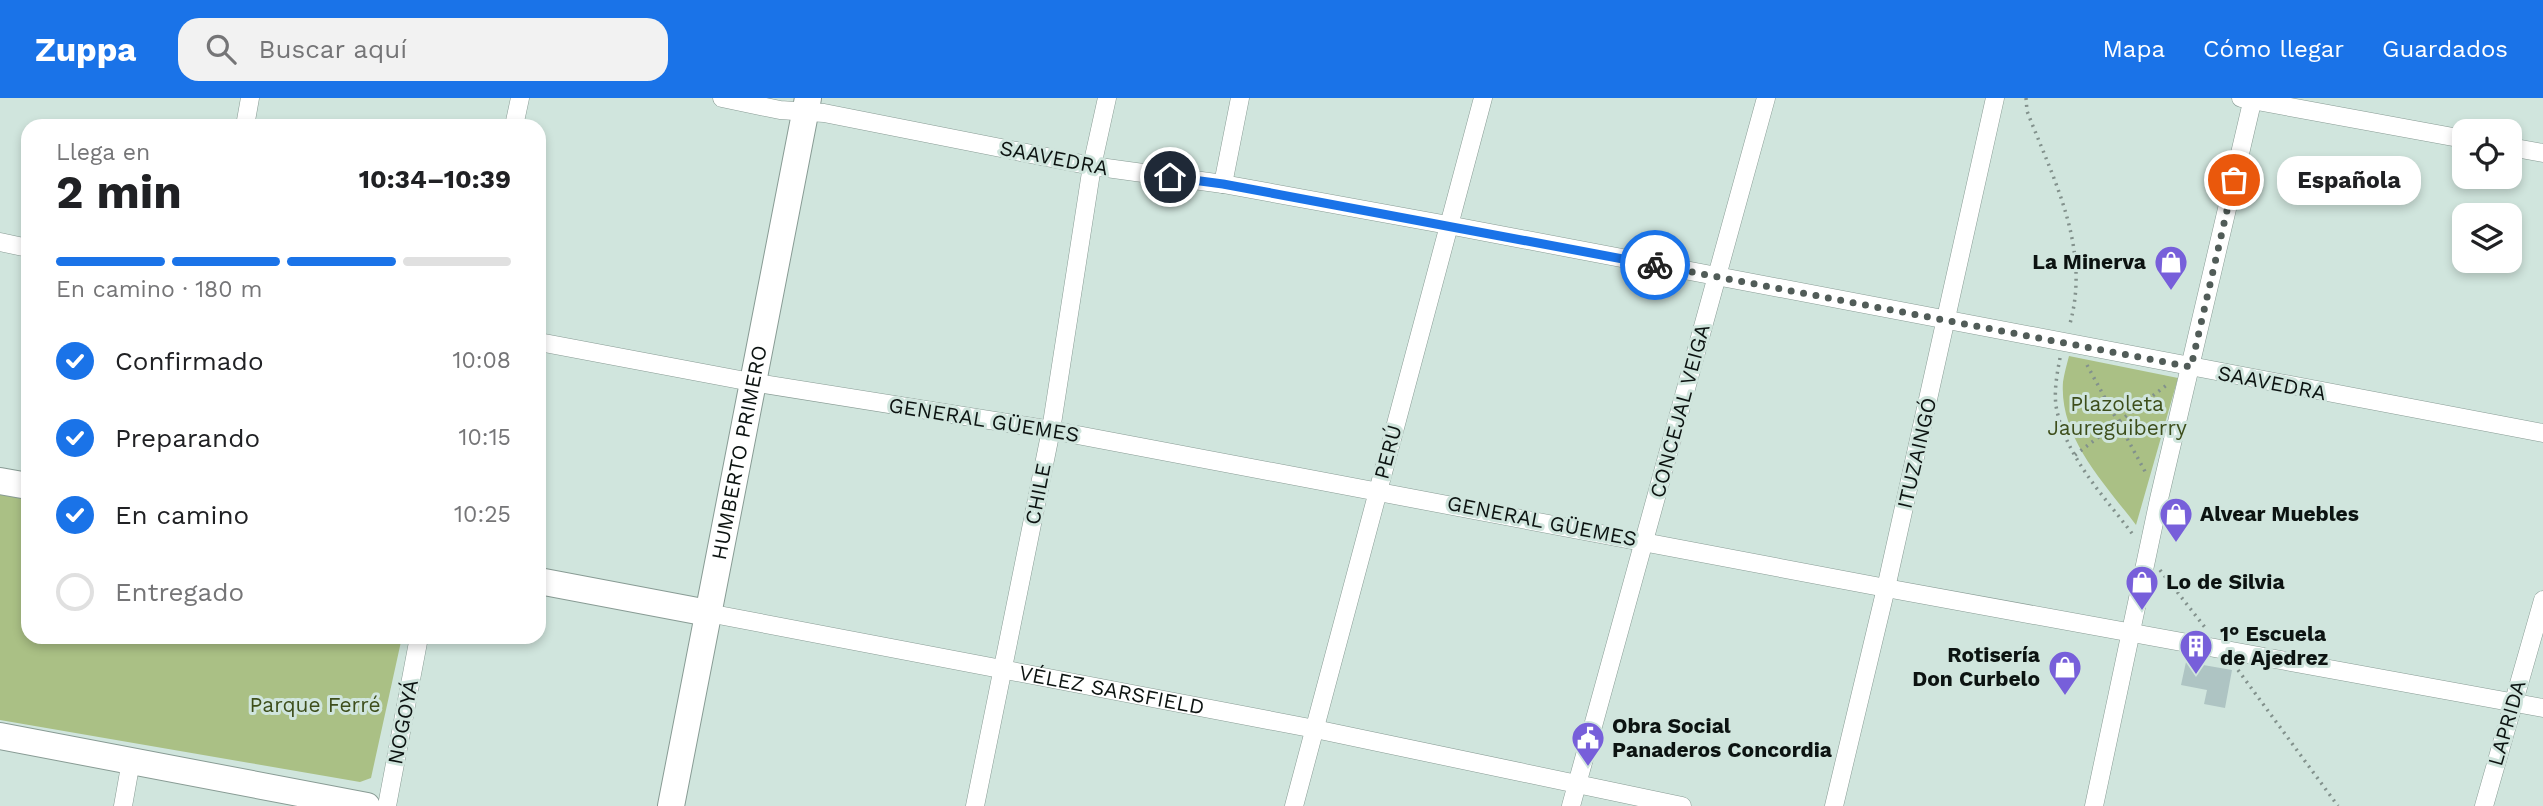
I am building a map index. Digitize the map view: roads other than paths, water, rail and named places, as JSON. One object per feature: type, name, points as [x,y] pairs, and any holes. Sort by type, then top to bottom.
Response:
[{"type":"street","points":[[246,119],[250,98]]},
{"type":"street","points":[[516,119],[520,98]]},
{"type":"street","name":"SAAVEDRA","points":[[722,98],[806,106],[824,113],[1092,166],[1223,184],[1448,225],[2543,433]]},
{"type":"street","name":"CHILE","points":[[975,806],[1051,430],[1092,166],[1107,98]]},
{"type":"street","points":[[1223,184],[1240,98]]},
{"type":"street","name":"PERÚ","points":[[1294,806],[1483,98]]},
{"type":"street","name":"CONCEJAL VEIGA","points":[[1572,806],[1766,98]]},
{"type":"street","name":"ITUZAINGÓ","points":[[1834,806],[1947,321],[1995,98]]},
{"type":"street","points":[[2094,806],[2248,99],[2452,137]]},
{"type":"street","name":"HUMBERTO PRIMERO","points":[[671,806],[806,106]]},
{"type":"street","points":[[2522,149],[2543,153]]},
{"type":"street","points":[[0,242],[21,246]]},
{"type":"street","name":"GENERAL GÜEMES","points":[[546,342],[751,382],[1051,430],[1886,588],[2543,708]]},
{"type":"street","points":[[0,481],[21,485]]},
{"type":"street","name":"VÉLEZ SARSFIELD","points":[[546,582],[1315,729],[1682,806]]},
{"type":"street","name":"LAPRIDA","points":[[2484,806],[2543,600]]},
{"type":"street","name":"NOGOYÁ","points":[[387,806],[418,644]]},
{"type":"street","points":[[0,736],[367,806]]},
{"type":"street","points":[[122,806],[131,761]]},
{"type":"place","name":"Española","points":[[2234,180]]},
{"type":"place","name":"La Minerva","points":[[2171,292]]},
{"type":"place","name":"Alvear Muebles","points":[[2176,544]]},
{"type":"place","name":"Lo de Silvia","points":[[2142,612]]},
{"type":"place","name":"1° Escuela de Ajedrez","points":[[2196,676]]},
{"type":"place","name":"Rotisería Don Curbelo","points":[[2065,697]]},
{"type":"place","name":"Obra Social Panaderos Concordia","points":[[1588,768]]},
{"type":"park label","name":"Plazoleta Jaureguiberry","points":[[2117,416]]},
{"type":"park label","name":"Parque Ferré","points":[[315,705]]}]
